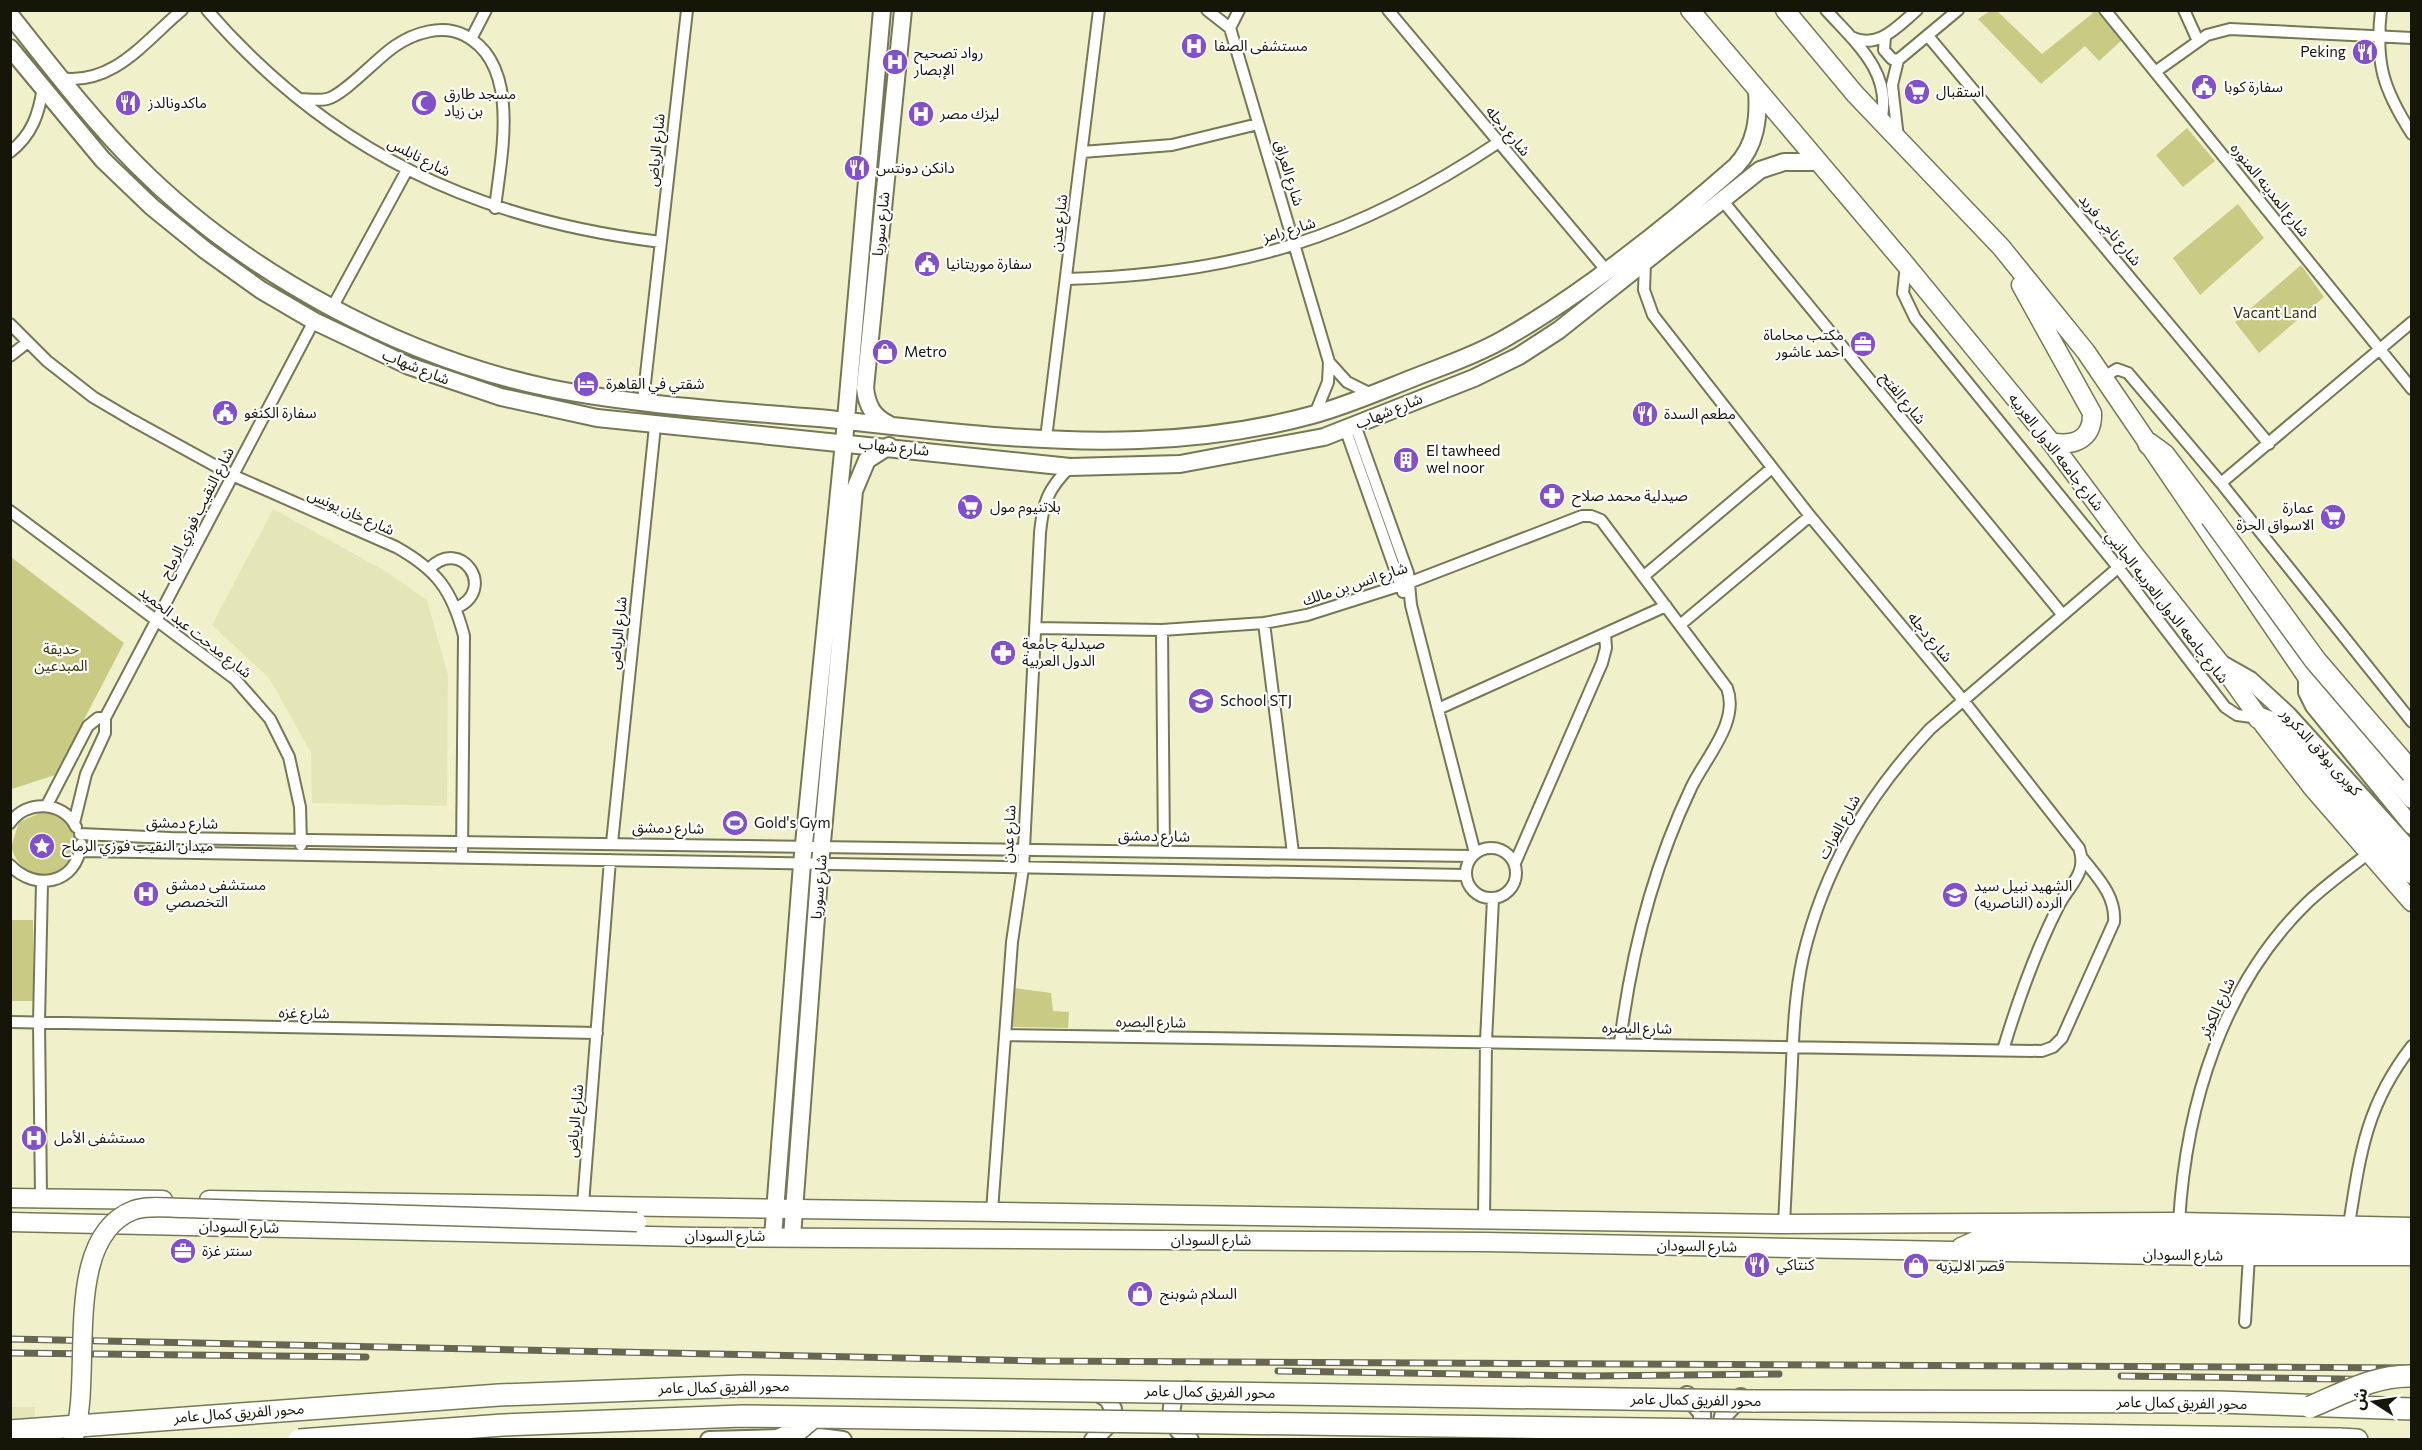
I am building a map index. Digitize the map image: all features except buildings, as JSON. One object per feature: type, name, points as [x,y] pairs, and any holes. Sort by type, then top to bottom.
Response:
[{"type":"highway","points":[[2149,444],[2164,455],[2315,660],[2412,772]]},
{"type":"highway","points":[[2259,718],[2272,723],[2292,740],[2412,873]]},
{"type":"highway","points":[[2310,1407],[2368,1382],[2398,1376],[2412,1376]]},
{"type":"highway","name":"محور الفريق كمال عامر","points":[[10,1431],[421,1400],[743,1386],[1763,1401],[2218,1402],[2412,1409]]},
{"type":"highway","name":"محور الفريق كمال عامر","points":[[299,1440],[423,1430],[742,1416],[1822,1433],[2217,1435],[2357,1440]]},
{"type":"highway","points":[[779,1440],[793,1434],[812,1418]]},
{"type":"main road","points":[[1785,10],[1881,121],[2001,247],[2104,377],[2161,466],[2307,677],[2412,799]]},
{"type":"main road","name":"شارع جامعه الدول العربيه","points":[[1690,13],[1906,265],[2051,442],[2134,554],[2220,663],[2259,718],[2412,902]]},
{"type":"main road","points":[[2001,247],[2092,413],[2091,428],[2081,440],[2069,445],[2051,442]]},
{"type":"main road","name":"شارع السودان","points":[[10,1198],[583,1204],[1784,1224],[2179,1222],[2412,1227]]},
{"type":"main road","points":[[73,1440],[80,1403],[86,1285],[91,1263],[97,1245],[107,1231],[118,1219],[133,1211],[145,1208],[184,1208],[638,1222],[663,1226],[696,1237]]},
{"type":"main road","points":[[1484,1218],[1485,1242]]},
{"type":"main road","name":"شارع السودان","points":[[10,1222],[696,1237],[1485,1242],[1952,1252],[2412,1256]]},
{"type":"main road","points":[[1952,1252],[1977,1240],[2013,1238],[2412,1241]]},
{"type":"street","points":[[60,78],[76,81],[92,79],[107,73],[182,10]]},
{"type":"street","name":"شارع نابلس","points":[[207,10],[254,61],[298,99],[348,135],[407,170],[495,207],[549,224],[605,235],[661,242]]},
{"type":"street","points":[[471,39],[486,10]]},
{"type":"street","name":"شارع الرياض","points":[[643,401],[687,10]]},
{"type":"street","name":"شارع سوريا","points":[[785,1208],[802,864],[846,421],[882,10]]},
{"type":"street","name":"شارع سوريا","points":[[890,426],[872,412],[866,401],[865,388],[903,10]]},
{"type":"street","name":"شارع عدن","points":[[1046,438],[1100,10]]},
{"type":"street","points":[[1207,10],[1230,28],[1239,10]]},
{"type":"street","name":"شارع دجله","points":[[1388,10],[1606,270]]},
{"type":"street","points":[[1826,10],[1879,75],[1884,102],[1881,121]]},
{"type":"street","points":[[1850,37],[1868,42],[1885,36],[1917,10]]},
{"type":"street","points":[[1898,139],[1892,85],[1898,60],[1958,10]]},
{"type":"street","name":"شارع المدينه المنوره","points":[[2105,10],[2412,389]]},
{"type":"street","points":[[2184,10],[2198,41]]},
{"type":"street","points":[[2381,10],[2378,36],[2379,63],[2398,112],[2412,134]]},
{"type":"street","name":"شارع شهاب","points":[[10,15],[60,78],[123,150],[184,207],[231,244],[333,306],[417,348],[483,371],[551,388],[643,401],[890,426],[1046,438],[1114,440],[1192,436],[1315,414],[1464,358],[1502,340],[1606,270],[1722,177],[1747,154]]},
{"type":"street","name":"شارع العراق","points":[[1230,28],[1329,362],[1328,382],[1315,414]]},
{"type":"street","points":[[2155,72],[2198,41],[2214,32],[2230,29],[2412,38]]},
{"type":"street","points":[[298,99],[326,99],[337,95],[370,65],[413,36],[444,30],[471,39],[483,50],[500,82],[503,132],[495,207]]},
{"type":"street","points":[[1885,36],[1884,50],[1892,59],[1898,60]]},
{"type":"street","name":"شارع ناجى فريد","points":[[1928,36],[2269,444]]},
{"type":"street","name":"شارع شهاب","points":[[10,48],[103,160],[152,207],[205,250],[261,290],[314,321],[409,366],[492,394],[549,409],[654,426],[889,446],[1070,467],[1180,464],[1324,437],[1474,378],[1518,356],[1559,330],[1761,170],[1784,162],[1819,162]]},
{"type":"street","points":[[10,152],[21,143],[33,126],[44,87]]},
{"type":"street","points":[[1757,90],[1757,121],[1747,154],[1756,157],[1761,170]]},
{"type":"street","points":[[1082,152],[1172,145],[1258,124]]},
{"type":"street","name":"شارع رامز","points":[[1067,279],[1159,274],[1239,260],[1295,246],[1348,226],[1401,202],[1451,174],[1498,142]]},
{"type":"street","points":[[333,306],[407,170]]},
{"type":"street","name":"شارع الفتح","points":[[1722,200],[2062,614]]},
{"type":"street","name":"شارع دجله","points":[[1645,263],[1644,290],[1653,315],[1810,516],[1963,700],[2079,848],[2083,859]]},
{"type":"street","points":[[859,265],[877,266]]},
{"type":"street","name":"شارع جامعه الدول العربيه الجانبي","points":[[1906,265],[1902,283],[1910,310],[2117,567],[2225,707],[2237,715],[2259,718]]},
{"type":"street","name":"شارع النقيب فوزي الرماح","points":[[74,823],[86,774],[105,733],[105,718],[159,620],[314,321]]},
{"type":"street","points":[[2221,483],[2412,322]]},
{"type":"street","name":"شارع خان يونس","points":[[10,324],[47,362],[93,397],[232,476],[396,547],[429,569],[442,582],[456,608],[464,636],[462,858]]},
{"type":"street","points":[[10,356],[28,342]]},
{"type":"street","name":"شارع العراق","points":[[1329,362],[1347,382],[1371,394]]},
{"type":"street","points":[[2104,377],[2117,369],[2128,373],[2221,483],[2412,722]]},
{"type":"street","points":[[802,417],[807,422],[808,430],[802,439]]},
{"type":"street","name":"شارع الرياض","points":[[612,843],[654,426]]},
{"type":"street","points":[[1350,427],[1405,584],[1474,854]]},
{"type":"street","name":"شارع سوريا","points":[[782,1237],[822,846],[854,491],[867,460],[889,446]]},
{"type":"street","name":"شارع عدن","points":[[992,1211],[1012,942],[1023,868],[1043,507],[1053,484],[1070,467]]},
{"type":"street","points":[[1644,576],[1772,468]]},
{"type":"street","name":"شارع مدحت عبد الحميد","points":[[10,512],[159,620],[235,679],[270,719],[289,757],[300,807],[301,855]]},
{"type":"street","name":"شارع انس بن مالك","points":[[1036,628],[1162,630],[1264,623],[1307,615],[1405,584],[1582,516],[1592,516],[1601,520],[1727,688],[1731,706],[1726,724],[1698,774],[1674,825],[1654,878],[1638,932],[1627,987],[1620,1043]]},
{"type":"street","points":[[1680,625],[1810,516]]},
{"type":"street","name":"شارع الفرات","points":[[1784,1224],[1796,1002],[1803,958],[1814,915],[1835,864],[1873,797],[1900,761],[1963,700],[2134,554]]},
{"type":"street","points":[[429,569],[441,559],[450,558],[465,562],[471,568],[474,576],[474,592],[464,604],[456,608]]},
{"type":"street","points":[[1438,708],[1666,606]]},
{"type":"street","points":[[1264,623],[1293,853]]},
{"type":"street","points":[[1162,630],[1164,851]]},
{"type":"street","points":[[1515,863],[1509,855],[1493,847],[1474,854],[1467,865],[1465,875],[1470,888],[1480,897],[1493,899],[1510,890],[1515,882],[1515,863],[1602,663],[1606,648],[1605,634]]},
{"type":"street","name":"كوبرى بولاق الدكرور","points":[[2220,663],[2250,680],[2288,715],[2412,852]]},
{"type":"street","name":"كوبرى بولاق الدكرور","points":[[2307,677],[2307,692],[2314,706],[2412,826]]},
{"type":"street","name":"شارع النقيب فوزي الرماح","points":[[47,806],[88,726],[98,718],[105,718]]},
{"type":"street","points":[[10,823],[23,811],[47,806],[67,814],[80,834],[80,851],[73,867],[59,878],[42,882],[25,877],[10,865]]},
{"type":"street","name":"شارع دمشق","points":[[80,834],[171,838],[1474,854]]},
{"type":"street","name":"شارع دمشق","points":[[80,851],[1465,875]]},
{"type":"street","name":"شارع الكوثر","points":[[2179,1222],[2183,1174],[2193,1118],[2212,1055],[2238,995],[2253,970],[2287,924],[2328,883],[2369,853]]},
{"type":"street","points":[[2002,1050],[2043,938],[2061,902],[2082,871],[2083,859]]},
{"type":"street","name":"شارع البصره","points":[[1006,1035],[2043,1051],[2053,1047],[2062,1038],[2113,929],[2115,912],[2111,900],[2083,859]]},
{"type":"street","name":"شارع الرياض","points":[[583,1204],[610,860]]},
{"type":"street","points":[[41,1198],[39,1022],[42,882]]},
{"type":"street","points":[[1484,1218],[1486,1041],[1493,899]]},
{"type":"street","name":"شارع غزه","points":[[10,1022],[597,1034]]},
{"type":"street","points":[[2349,1225],[2363,1141],[2370,1119],[2391,1076],[2412,1046]]},
{"type":"street","points":[[2246,1322],[2249,1256]]},
{"type":"street","points":[[1080,1382],[1108,1400],[1113,1409],[1107,1426],[1093,1440]]},
{"type":"street","points":[[1190,1440],[1175,1428],[1169,1412],[1175,1395],[1205,1383]]},
{"type":"street","points":[[1686,1394],[1702,1413],[1703,1440]]},
{"type":"street","points":[[1719,1440],[1720,1424],[1728,1409],[1747,1394]]},
{"type":"street","points":[[709,1440],[820,1437],[843,1440]]},
{"type":"shaded area","points":[[273,509],[387,572],[427,600],[448,675],[447,806],[312,803],[311,753],[269,678],[212,625]]},
{"type":"shaded area","points":[[11,1407],[35,1407],[34,1424],[11,1440]]},
{"type":"green space","points":[[1990,11],[1997,11],[2042,54],[2093,13],[2091,11],[2101,11],[2123,39],[2099,61],[2085,46],[2041,84],[1978,19]]},
{"type":"green space","points":[[2187,128],[2215,161],[2183,187],[2156,155]]},
{"type":"green space","points":[[2238,204],[2264,238],[2200,295],[2173,258]]},
{"type":"green space","name":"Vacant Land","points":[[2301,265],[2324,297],[2259,353],[2235,322]]},
{"type":"green space","name":"حديقة المبدعين","points":[[11,557],[124,643],[55,775],[12,789],[11,792]]},
{"type":"green space","points":[[45,811],[60,818],[75,834],[73,858],[56,873],[43,877],[36,876],[25,869],[16,859],[11,847],[19,822]]},
{"type":"green space","points":[[10,920],[33,920],[34,1001],[11,1001]]},
{"type":"green space","points":[[1015,988],[1051,993],[1053,1011],[1069,1012],[1068,1028],[1012,1027]]},
{"type":"railway","points":[[10,1339],[1039,1361],[2412,1368]]},
{"type":"railway","points":[[10,1353],[366,1357]]},
{"type":"railway","points":[[1278,1371],[1588,1376],[1779,1374]]},
{"type":"railway","points":[[2121,1376],[2412,1380]]},
{"type":"place","name":"مستشفى الصفا","points":[[1194,46]]},
{"type":"place","name":"Peking","points":[[2365,52]]},
{"type":"place","name":"رواد تصحيح الإبصار","points":[[895,62]]},
{"type":"place","name":"سفارة كوبا","points":[[2204,87]]},
{"type":"place","name":"استقبال","points":[[1917,92]]},
{"type":"place","name":"ماكدونالدز","points":[[128,103]]},
{"type":"place","name":"مسجد طارق بن زياد","points":[[424,103]]},
{"type":"place","name":"ليزك مصر","points":[[921,114]]},
{"type":"place","name":"دانكن دونتس","points":[[857,168]]},
{"type":"place","name":"سفارة موريتانيا","points":[[927,264]]},
{"type":"place","name":"مكتب محاماة احمد عاشور","points":[[1863,344]]},
{"type":"place","name":"Metro","points":[[885,352]]},
{"type":"place","name":"شقتي في القاهرة","points":[[586,384]]},
{"type":"place","name":"سفارة الكنغو","points":[[225,413]]},
{"type":"place","name":"مطعم السدة","points":[[1645,414]]},
{"type":"place","name":"El tawheed wel noor","points":[[1406,460]]},
{"type":"place","name":"صيدلية محمد صلاح","points":[[1552,496]]},
{"type":"place","name":"بلاتنيوم مول","points":[[970,507]]},
{"type":"place","name":"عمارة الاسواق الحرة","points":[[2333,517]]},
{"type":"place","name":"صيدلية جامعة الدول العربية","points":[[1003,653]]},
{"type":"place","name":"School STJ","points":[[1201,701]]},
{"type":"place","name":"Gold's Gym","points":[[735,823]]},
{"type":"place","name":"ميدان النقيب فوزي الرماح","points":[[42,846]]},
{"type":"place","name":"مستشفى دمشق التخصصي","points":[[146,894]]},
{"type":"place","name":"الشهيد نبيل سيد الرده (الناصريه)","points":[[1955,895]]},
{"type":"place","name":"مستشفى الأمل","points":[[34,1138]]},
{"type":"place","name":"سنتر غزة","points":[[183,1251]]},
{"type":"place","name":"كنتاكي","points":[[1757,1265]]},
{"type":"place","name":"قصر الاليزيه","points":[[1916,1266]]},
{"type":"place","name":"السلام شوبنج","points":[[1140,1294]]}]
